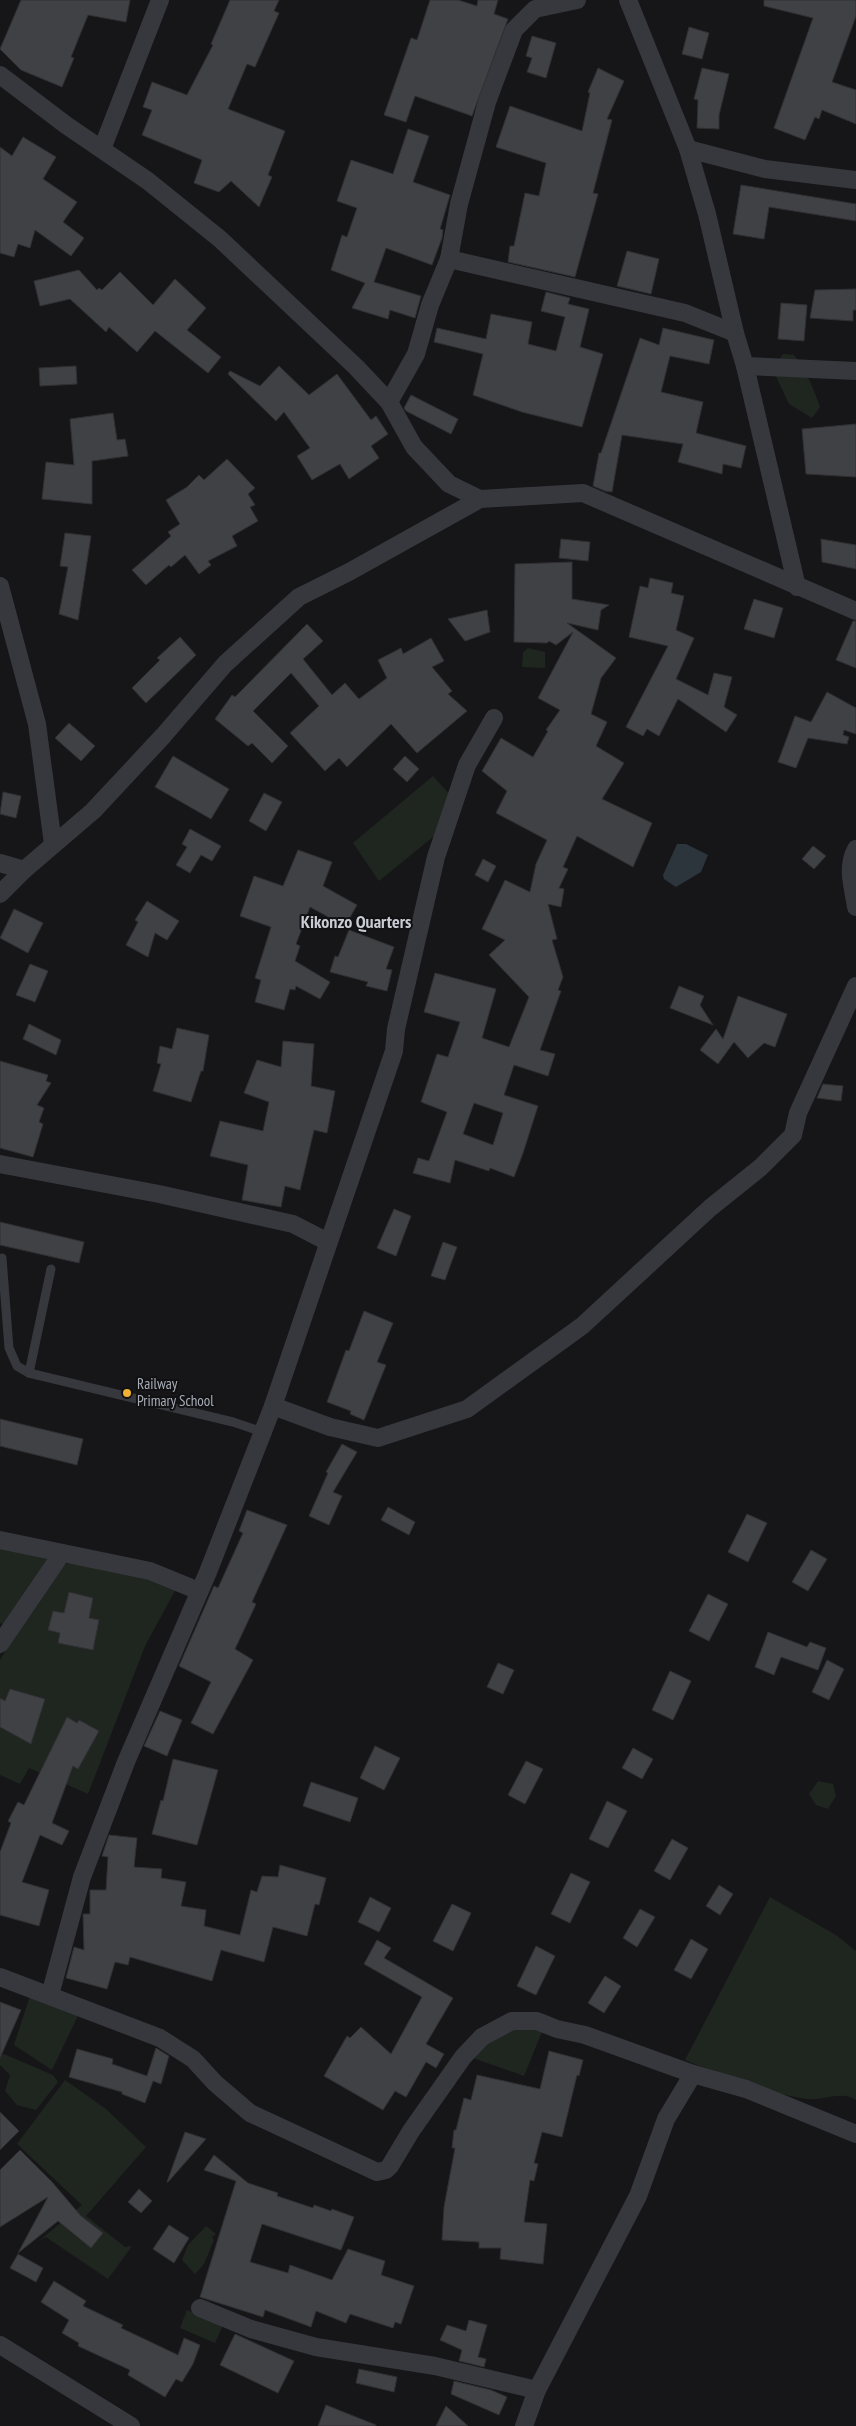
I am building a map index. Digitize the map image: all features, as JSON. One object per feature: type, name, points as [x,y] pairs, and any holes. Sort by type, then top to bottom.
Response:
[{"type":"street","points":[[102,149],[160,0]]},
{"type":"street","points":[[390,402],[416,354],[430,305],[449,259],[459,204],[487,102],[514,30],[535,8],[577,0]]},
{"type":"street","points":[[628,0],[688,149],[707,214],[735,333],[746,366],[796,587]]},
{"type":"street","points":[[0,75],[148,181],[220,239],[356,367],[390,402],[414,447],[430,465],[449,484],[480,499]]},
{"type":"street","points":[[688,149],[765,169],[856,180]]},
{"type":"street","points":[[449,259],[685,313],[735,333]]},
{"type":"street","points":[[746,366],[856,371]]},
{"type":"street","points":[[0,894],[24,870],[93,810],[122,781],[225,664],[298,597],[349,572],[480,499],[583,493],[796,587],[856,611]]},
{"type":"street","points":[[0,586],[37,724],[53,844]]},
{"type":"street","points":[[50,1995],[82,1877],[126,1762],[199,1591],[273,1406],[394,1051],[396,1029],[436,857],[467,765],[494,718]]},
{"type":"street","points":[[856,849],[852,857],[851,874],[856,907]]},
{"type":"street","points":[[0,862],[24,870]]},
{"type":"street","points":[[273,1406],[330,1427],[378,1438],[467,1409],[530,1364],[582,1326],[710,1208],[761,1167],[794,1135],[798,1112],[856,986]]},
{"type":"street","points":[[0,1164],[159,1194],[293,1224],[328,1242]]},
{"type":"street","points":[[0,1540],[150,1571],[199,1591]]},
{"type":"street","points":[[0,1644],[62,1553]]},
{"type":"street","points":[[0,1978],[34,1992],[50,1995],[160,2038],[193,2059],[215,2084],[250,2113],[377,2172],[386,2170],[390,2166],[411,2131],[463,2057],[482,2037],[512,2021],[537,2021],[557,2029],[585,2035],[693,2074],[746,2089],[856,2134]]},
{"type":"street","points":[[524,2426],[537,2390],[638,2196],[658,2136],[693,2074]]},
{"type":"street","points":[[200,2308],[250,2329],[316,2347],[435,2366],[537,2390]]},
{"type":"street","points":[[0,2345],[131,2426]]},
{"type":"lane","points":[[2,1258],[9,1348],[18,1366],[29,1373],[233,1422],[263,1432]]},
{"type":"lane","points":[[29,1373],[51,1269]]},
{"type":"shaded area","points":[[783,354],[794,355],[812,386],[820,407],[812,418],[789,404],[773,370]]},
{"type":"shaded area","points":[[528,648],[545,652],[545,668],[522,667],[523,652]]},
{"type":"shaded area","points":[[433,776],[452,797],[439,832],[379,881],[353,843]]},
{"type":"shaded area","points":[[677,844],[686,844],[708,855],[701,872],[676,887],[664,879],[663,875]]},
{"type":"shaded area","points":[[0,1543],[51,1553],[3,1624],[0,1623]]},
{"type":"shaded area","points":[[74,1562],[111,1567],[177,1587],[145,1646],[88,1794],[29,1768],[20,1784],[0,1775],[0,1660],[53,1573],[62,1565]]},
{"type":"shaded area","points":[[818,1781],[833,1784],[836,1796],[828,1809],[816,1805],[809,1794]]},
{"type":"shaded area","points":[[770,1897],[836,1935],[856,1951],[856,2100],[845,2096],[807,2099],[776,2093],[730,2078],[685,2060]]},
{"type":"shaded area","points":[[31,1993],[82,2007],[52,2070],[14,2045]]},
{"type":"shaded area","points":[[514,2025],[544,2027],[524,2076],[470,2057],[488,2038]]},
{"type":"shaded area","points":[[4,2054],[53,2075],[58,2082],[36,2110],[17,2105],[5,2091],[10,2075],[0,2065],[0,2055]]},
{"type":"shaded area","points":[[65,2080],[106,2109],[146,2147],[86,2216],[125,2247],[132,2246],[108,2279],[46,2237],[39,2241],[82,2205],[17,2144]]},
{"type":"shaded area","points":[[206,2226],[216,2234],[212,2237],[214,2240],[204,2264],[195,2274],[182,2260],[188,2245]]},
{"type":"shaded area","points":[[187,2310],[223,2325],[215,2343],[180,2328]]},
{"type":"building","points":[[21,0],[130,0],[126,22],[88,15],[71,57],[74,58],[62,87],[21,70],[0,49]]},
{"type":"building","points":[[230,0],[279,0],[274,11],[279,13],[255,67],[247,64],[228,109],[285,131],[268,175],[272,177],[259,207],[231,181],[219,192],[194,183],[202,160],[142,135],[152,110],[143,107],[152,82],[187,95],[213,45],[211,44]]},
{"type":"building","points":[[430,0],[458,0],[477,6],[478,0],[498,0],[494,14],[508,19],[472,116],[415,96],[406,122],[384,115],[411,38],[417,40]]},
{"type":"building","points":[[764,0],[856,0],[856,16],[832,82],[856,90],[856,124],[822,110],[819,119],[815,117],[805,140],[774,128],[813,18],[764,6]]},
{"type":"building","points":[[689,27],[709,33],[702,59],[682,54]]},
{"type":"building","points":[[532,36],[556,43],[546,78],[527,72],[532,58],[526,56]]},
{"type":"building","points":[[598,68],[624,81],[607,119],[612,120],[593,193],[598,194],[575,277],[508,262],[510,246],[514,246],[525,193],[539,196],[546,163],[496,147],[510,106],[582,131],[590,93],[588,92]]},
{"type":"building","points":[[702,68],[729,74],[719,115],[719,129],[697,128],[698,100],[694,99]]},
{"type":"building","points":[[408,129],[429,136],[413,182],[450,195],[440,229],[443,230],[442,238],[432,265],[386,248],[374,282],[421,296],[415,318],[390,310],[388,319],[352,308],[365,283],[331,270],[342,235],[347,237],[357,208],[337,201],[351,160],[393,174]]},
{"type":"building","points":[[23,137],[56,157],[43,179],[77,202],[63,222],[84,238],[71,256],[35,230],[30,248],[18,244],[14,257],[0,253],[0,147],[12,156]]},
{"type":"building","points":[[741,185],[856,204],[856,221],[769,207],[764,239],[733,234]]},
{"type":"building","points":[[627,251],[659,259],[651,294],[617,286]]},
{"type":"building","points":[[79,270],[97,290],[99,288],[102,290],[120,272],[153,305],[175,279],[206,308],[187,330],[221,357],[208,373],[155,331],[137,352],[109,327],[106,332],[70,299],[40,306],[34,281]]},
{"type":"building","points":[[856,289],[856,310],[853,310],[853,321],[810,318],[815,290]]},
{"type":"building","points":[[546,292],[570,298],[568,304],[589,309],[580,347],[603,354],[582,427],[522,412],[473,395],[483,354],[434,342],[437,328],[486,339],[491,314],[532,322],[528,344],[556,351],[565,317],[541,311]]},
{"type":"building","points":[[781,303],[807,305],[804,341],[778,339]]},
{"type":"building","points":[[663,328],[714,340],[709,364],[670,356],[661,392],[703,402],[696,433],[746,446],[741,468],[723,464],[722,474],[678,462],[683,444],[622,435],[612,492],[605,491],[593,486],[599,453],[601,453],[640,338],[659,345]]},
{"type":"building","points":[[76,366],[77,384],[40,386],[39,368]]},
{"type":"building","points":[[279,366],[309,395],[337,374],[371,420],[376,416],[388,434],[371,446],[379,458],[349,479],[340,464],[312,480],[297,456],[310,448],[284,412],[276,421],[228,374],[230,371],[260,386]]},
{"type":"building","points":[[411,395],[458,419],[451,434],[406,411],[404,408]]},
{"type":"building","points":[[113,413],[117,440],[125,439],[128,456],[92,461],[92,504],[42,499],[46,462],[74,465],[70,419]]},
{"type":"building","points":[[856,424],[856,477],[806,474],[802,429]]},
{"type":"building","points":[[227,459],[255,488],[248,494],[255,505],[250,507],[258,521],[232,536],[237,546],[208,561],[211,565],[199,574],[185,555],[171,567],[169,565],[146,585],[132,570],[171,536],[168,532],[180,524],[166,500],[187,487],[199,475],[204,480]]},
{"type":"building","points":[[65,533],[91,536],[78,620],[59,614],[68,567],[60,566]]},
{"type":"building","points":[[561,539],[590,542],[588,561],[559,558]]},
{"type":"building","points":[[821,539],[856,545],[856,569],[822,562]]},
{"type":"building","points":[[572,562],[572,599],[609,605],[601,610],[598,630],[567,623],[616,658],[601,678],[591,714],[607,722],[596,746],[624,763],[602,799],[652,823],[633,867],[577,836],[563,867],[568,869],[559,888],[564,889],[561,907],[548,904],[557,939],[552,940],[563,977],[558,990],[561,991],[540,1050],[555,1054],[548,1076],[514,1065],[504,1095],[538,1106],[523,1153],[514,1177],[490,1168],[489,1171],[455,1160],[450,1183],[413,1173],[418,1158],[429,1161],[447,1112],[421,1102],[437,1054],[448,1057],[460,1022],[424,1012],[435,973],[496,989],[482,1038],[509,1047],[529,997],[489,955],[505,940],[482,929],[505,880],[530,892],[536,864],[547,840],[496,813],[507,791],[482,771],[501,738],[533,757],[548,731],[546,730],[560,710],[538,698],[573,632],[556,645],[549,641],[547,643],[514,642],[515,564]],"holes":[[[474,1103],[503,1113],[493,1145],[463,1134]]]},
{"type":"building","points":[[650,578],[673,583],[671,593],[684,596],[676,630],[694,638],[676,679],[708,695],[714,673],[732,677],[724,707],[737,715],[726,732],[678,699],[659,736],[647,729],[643,736],[626,727],[668,646],[629,637],[640,586],[648,588]]},
{"type":"building","points":[[754,599],[783,608],[774,638],[744,629]]},
{"type":"building","points":[[487,610],[490,632],[465,641],[448,619]]},
{"type":"building","points":[[853,621],[856,621],[856,668],[836,660]]},
{"type":"building","points":[[307,624],[323,641],[303,659],[332,695],[345,683],[359,699],[387,678],[378,660],[401,648],[403,654],[431,638],[444,661],[432,667],[452,691],[448,694],[467,711],[417,753],[391,724],[347,767],[339,758],[325,771],[290,733],[319,706],[291,673],[253,711],[288,746],[272,763],[252,743],[248,746],[215,719],[232,695],[235,697]]},
{"type":"building","points":[[180,637],[196,655],[146,703],[132,688],[160,660],[157,658]]},
{"type":"building","points":[[827,692],[856,708],[856,734],[844,730],[843,735],[849,737],[847,744],[808,738],[796,768],[778,762],[795,716],[811,722]]},
{"type":"building","points":[[69,723],[95,746],[81,761],[55,738]]},
{"type":"building","points":[[173,756],[229,789],[211,819],[155,787]]},
{"type":"building","points":[[405,756],[419,769],[407,782],[393,769]]},
{"type":"building","points":[[3,792],[21,796],[16,818],[0,814]]},
{"type":"building","points":[[264,793],[282,802],[266,831],[249,821]]},
{"type":"building","points":[[190,829],[221,846],[212,861],[201,855],[190,873],[176,865],[187,847],[182,844]]},
{"type":"building","points":[[813,846],[826,856],[814,869],[802,859]]},
{"type":"building","points":[[298,850],[332,862],[323,886],[357,905],[345,926],[310,907],[296,944],[300,946],[295,961],[330,982],[320,999],[296,986],[295,990],[290,989],[284,1010],[255,1002],[261,980],[255,978],[271,927],[240,916],[254,876],[283,886]]},
{"type":"building","points":[[483,859],[496,866],[488,882],[475,875]]},
{"type":"building","points":[[147,901],[179,921],[167,940],[155,933],[148,957],[126,945],[138,922],[135,920]]},
{"type":"building","points":[[14,909],[43,923],[28,953],[0,938]]},
{"type":"building","points":[[349,930],[394,947],[386,969],[392,970],[387,991],[366,986],[368,982],[330,972],[335,956],[338,957]]},
{"type":"building","points":[[30,964],[48,971],[35,1002],[16,995]]},
{"type":"building","points":[[679,986],[704,996],[700,1005],[713,1025],[670,1008]]},
{"type":"building","points":[[738,996],[787,1014],[775,1047],[764,1043],[748,1058],[734,1042],[718,1064],[700,1050],[716,1029],[723,1039]]},
{"type":"building","points":[[29,1024],[61,1040],[56,1055],[23,1039]]},
{"type":"building","points":[[177,1028],[209,1035],[203,1071],[201,1071],[191,1102],[153,1091],[161,1064],[157,1063],[160,1046],[172,1049]]},
{"type":"building","points":[[283,1041],[314,1044],[311,1086],[335,1091],[327,1133],[314,1130],[300,1190],[285,1186],[281,1207],[242,1200],[248,1165],[210,1156],[220,1121],[263,1131],[269,1102],[244,1093],[257,1060],[281,1067]]},
{"type":"building","points":[[0,1061],[48,1075],[46,1081],[51,1083],[37,1105],[44,1108],[39,1122],[43,1124],[33,1157],[0,1148]]},
{"type":"building","points":[[823,1084],[843,1086],[841,1101],[817,1098]]},
{"type":"building","points":[[394,1209],[411,1216],[396,1256],[377,1248]]},
{"type":"building","points":[[0,1222],[84,1242],[79,1263],[0,1245]]},
{"type":"building","points":[[443,1242],[457,1247],[445,1280],[431,1276]]},
{"type":"building","points":[[364,1311],[393,1323],[377,1362],[386,1365],[364,1420],[350,1414],[351,1411],[327,1402],[346,1350],[349,1351]]},
{"type":"building","points":[[0,1419],[83,1439],[77,1465],[0,1446]]},
{"type":"building","points":[[342,1444],[357,1452],[333,1492],[342,1496],[329,1525],[309,1516],[328,1473],[326,1472]]},
{"type":"building","points":[[388,1507],[415,1522],[409,1535],[381,1520]]},
{"type":"building","points":[[247,1510],[287,1525],[252,1602],[256,1604],[235,1649],[253,1660],[213,1734],[191,1723],[211,1682],[179,1666],[214,1586],[218,1588],[243,1533],[239,1531]]},
{"type":"building","points":[[747,1514],[767,1523],[748,1562],[728,1552]]},
{"type":"building","points":[[811,1550],[827,1559],[808,1591],[792,1582]]},
{"type":"building","points":[[69,1592],[93,1598],[89,1618],[99,1620],[93,1650],[58,1643],[60,1633],[48,1630],[53,1611],[64,1613]]},
{"type":"building","points":[[708,1594],[728,1604],[709,1641],[689,1631]]},
{"type":"building","points":[[768,1632],[807,1647],[810,1642],[826,1648],[818,1670],[781,1657],[774,1675],[755,1667]]},
{"type":"building","points":[[827,1660],[844,1669],[829,1700],[812,1692]]},
{"type":"building","points":[[498,1663],[514,1670],[503,1694],[487,1687]]},
{"type":"building","points":[[670,1671],[691,1681],[673,1720],[652,1710]]},
{"type":"building","points":[[10,1689],[45,1699],[31,1744],[0,1727],[0,1698],[5,1701]]},
{"type":"building","points":[[160,1711],[182,1720],[167,1756],[144,1746]]},
{"type":"building","points":[[67,1717],[77,1723],[79,1720],[99,1731],[78,1769],[73,1766],[52,1823],[69,1831],[62,1845],[40,1835],[22,1882],[49,1890],[39,1926],[0,1915],[0,1852],[11,1823],[8,1821],[18,1802],[24,1805]]},
{"type":"building","points":[[375,1746],[400,1758],[384,1790],[360,1778]]},
{"type":"building","points":[[633,1748],[653,1759],[642,1779],[622,1768]]},
{"type":"building","points":[[173,1759],[218,1770],[197,1845],[152,1834],[161,1800],[163,1801]]},
{"type":"building","points":[[526,1761],[543,1769],[525,1804],[508,1795]]},
{"type":"building","points":[[311,1782],[358,1798],[350,1822],[303,1806]]},
{"type":"building","points":[[607,1801],[627,1811],[608,1848],[589,1839]]},
{"type":"building","points":[[109,1835],[137,1838],[134,1867],[162,1869],[161,1878],[186,1882],[181,1906],[206,1910],[204,1926],[240,1935],[251,1890],[257,1892],[262,1876],[278,1877],[280,1865],[326,1878],[319,1905],[315,1904],[307,1936],[273,1927],[264,1962],[221,1950],[212,1981],[130,1957],[128,1965],[115,1962],[107,1989],[66,1978],[74,1947],[84,1950],[83,1914],[90,1914],[90,1890],[106,1890],[108,1857],[102,1856]]},
{"type":"building","points":[[672,1839],[688,1848],[670,1880],[654,1871]]},
{"type":"building","points":[[571,1873],[590,1882],[570,1923],[551,1914]]},
{"type":"building","points":[[719,1885],[733,1894],[720,1915],[706,1906]]},
{"type":"building","points":[[370,1897],[391,1908],[379,1932],[358,1922]]},
{"type":"building","points":[[452,1904],[471,1913],[453,1951],[433,1941]]},
{"type":"building","points":[[640,1909],[655,1917],[637,1947],[623,1938]]},
{"type":"building","points":[[691,1939],[708,1949],[691,1979],[674,1970]]},
{"type":"building","points":[[377,1940],[391,1948],[384,1958],[453,1998],[426,2044],[444,2054],[436,2068],[426,2062],[406,2097],[395,2091],[383,2110],[324,2076],[347,2036],[350,2038],[361,2027],[391,2054],[422,1997],[364,1964]]},
{"type":"building","points":[[536,1946],[555,1956],[536,1995],[517,1986]]},
{"type":"building","points":[[605,1976],[621,1986],[604,2013],[588,2003]]},
{"type":"building","points":[[0,2002],[21,2010],[0,2058]]},
{"type":"building","points":[[156,2048],[169,2056],[161,2084],[153,2081],[145,2103],[122,2094],[122,2092],[69,2077],[77,2049],[113,2059],[112,2064],[147,2076]]},
{"type":"building","points":[[549,2051],[583,2060],[579,2076],[577,2075],[562,2137],[542,2132],[534,2163],[538,2164],[534,2181],[530,2180],[524,2222],[547,2224],[543,2264],[500,2259],[501,2248],[479,2248],[479,2242],[442,2240],[444,2207],[455,2148],[452,2148],[454,2130],[456,2130],[464,2098],[471,2100],[477,2075],[540,2089]]},
{"type":"building","points":[[0,2112],[19,2131],[0,2150]]},
{"type":"building","points":[[185,2132],[206,2139],[167,2182]]},
{"type":"building","points":[[20,2150],[52,2182],[81,2216],[103,2233],[91,2248],[58,2221],[18,2253],[48,2197],[0,2227],[0,2170]]},
{"type":"building","points":[[214,2155],[248,2183],[278,2193],[277,2196],[313,2208],[314,2205],[354,2217],[341,2250],[262,2224],[250,2262],[288,2273],[290,2265],[332,2280],[348,2249],[385,2261],[381,2275],[414,2286],[401,2324],[395,2322],[393,2328],[350,2314],[346,2323],[316,2311],[311,2327],[265,2310],[263,2317],[200,2297],[236,2181],[204,2170]]},
{"type":"building","points":[[139,2189],[152,2201],[141,2213],[128,2202]]},
{"type":"building","points":[[169,2225],[189,2238],[174,2263],[153,2249]]},
{"type":"building","points":[[18,2254],[43,2268],[36,2282],[10,2268]]},
{"type":"building","points":[[54,2281],[86,2301],[83,2306],[123,2325],[121,2328],[178,2355],[184,2338],[200,2345],[193,2364],[182,2382],[176,2379],[165,2397],[128,2375],[130,2370],[78,2346],[79,2343],[62,2333],[69,2320],[41,2302]]},
{"type":"building","points":[[469,2320],[487,2325],[478,2357],[486,2359],[484,2367],[459,2361],[462,2350],[440,2340],[447,2325],[466,2331]]},
{"type":"building","points":[[235,2334],[294,2361],[278,2393],[220,2365]]},
{"type":"building","points":[[359,2369],[397,2377],[394,2392],[356,2383]]},
{"type":"building","points":[[454,2381],[491,2390],[507,2397],[499,2415],[451,2394]]},
{"type":"building","points":[[326,2405],[376,2425],[376,2426],[318,2426]]},
{"type":"building","points":[[446,2406],[468,2426],[436,2426]]},
{"type":"place","name":"Railway Primary School","points":[[127,1393]]},
{"type":"district","name":"Kikonzo Quarters","points":[[356,922]]}]
